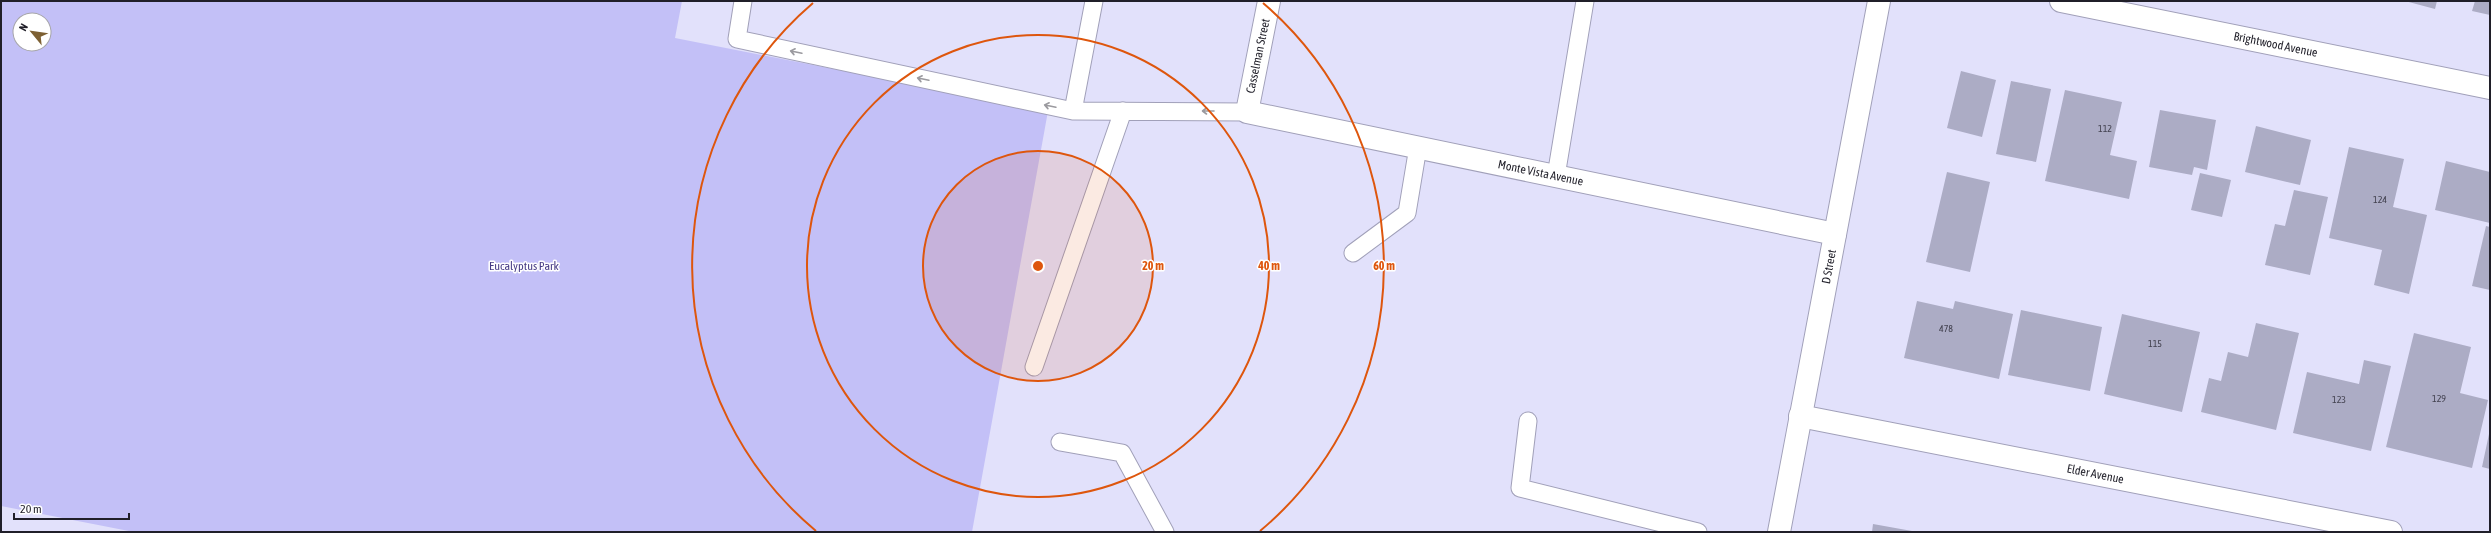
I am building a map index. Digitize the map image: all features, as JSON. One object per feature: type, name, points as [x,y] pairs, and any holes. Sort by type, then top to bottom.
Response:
[{"type":"street","name":"Casselman Street","points":[[1246,112],[1269,1]]},
{"type":"street","name":"D Street","points":[[1779,532],[1879,1]]},
{"type":"street","name":"Brightwood Avenue","points":[[2061,1],[2490,88]]},
{"type":"street","name":"Monte Vista Avenue","points":[[1246,112],[1835,234]]},
{"type":"street","name":"Elder Avenue","points":[[1800,416],[2391,532]]},
{"type":"lane","points":[[743,1],[737,39],[1073,111],[1246,112]]},
{"type":"lane","points":[[1073,111],[1094,1]]},
{"type":"lane","points":[[1556,176],[1585,1]]},
{"type":"lane","points":[[1034,367],[1123,111]]},
{"type":"lane","points":[[1353,252],[1407,213],[1418,147]]},
{"type":"lane","points":[[1528,421],[1520,488],[1698,532]]},
{"type":"lane","points":[[1060,442],[1122,453],[1165,532]]},
{"type":"green space","name":"Eucalyptus Park","points":[[1,1],[682,1],[675,38],[1048,111],[972,532],[134,532],[1,506]]},
{"type":"building","points":[[2405,1],[2437,1],[2435,9]]},
{"type":"building","points":[[2475,1],[2490,1],[2490,15],[2472,11]]},
{"type":"building","points":[[1961,71],[1996,80],[1982,137],[1947,128]]},
{"type":"building","points":[[2011,81],[2051,89],[2036,162],[1996,154]]},
{"type":"building","points":[[2065,90],[2122,102],[2110,155],[2137,161],[2129,199],[2045,181]]},
{"type":"building","points":[[2160,110],[2216,120],[2207,170],[2194,167],[2192,175],[2149,167]]},
{"type":"building","points":[[2256,126],[2311,140],[2300,185],[2245,172]]},
{"type":"building","points":[[2349,147],[2404,159],[2393,207],[2427,215],[2409,294],[2374,285],[2382,250],[2329,238]]},
{"type":"building","points":[[2446,161],[2490,172],[2490,223],[2435,210]]},
{"type":"building","points":[[1947,172],[1990,182],[1970,272],[1926,262]]},
{"type":"building","points":[[2200,173],[2231,180],[2222,217],[2191,210]]},
{"type":"building","points":[[2294,190],[2328,197],[2310,275],[2265,265],[2275,224],[2285,226]]},
{"type":"building","points":[[2486,226],[2490,227],[2490,290],[2472,286]]},
{"type":"building","points":[[1917,301],[1953,309],[1955,301],[2013,314],[1999,379],[1904,358]]},
{"type":"building","points":[[2021,310],[2102,327],[2090,391],[2008,375]]},
{"type":"building","points":[[2122,314],[2200,332],[2182,412],[2104,394]]},
{"type":"building","points":[[2256,323],[2299,333],[2276,430],[2201,412],[2209,378],[2221,381],[2228,352],[2248,357]]},
{"type":"building","points":[[2414,333],[2471,347],[2460,393],[2488,400],[2472,468],[2386,447]]},
{"type":"building","points":[[2364,360],[2391,366],[2371,451],[2293,433],[2307,372],[2359,384]]},
{"type":"building","points":[[2490,434],[2490,469],[2482,467]]},
{"type":"building","points":[[1873,524],[1912,531],[1912,532],[1872,532]]}]
